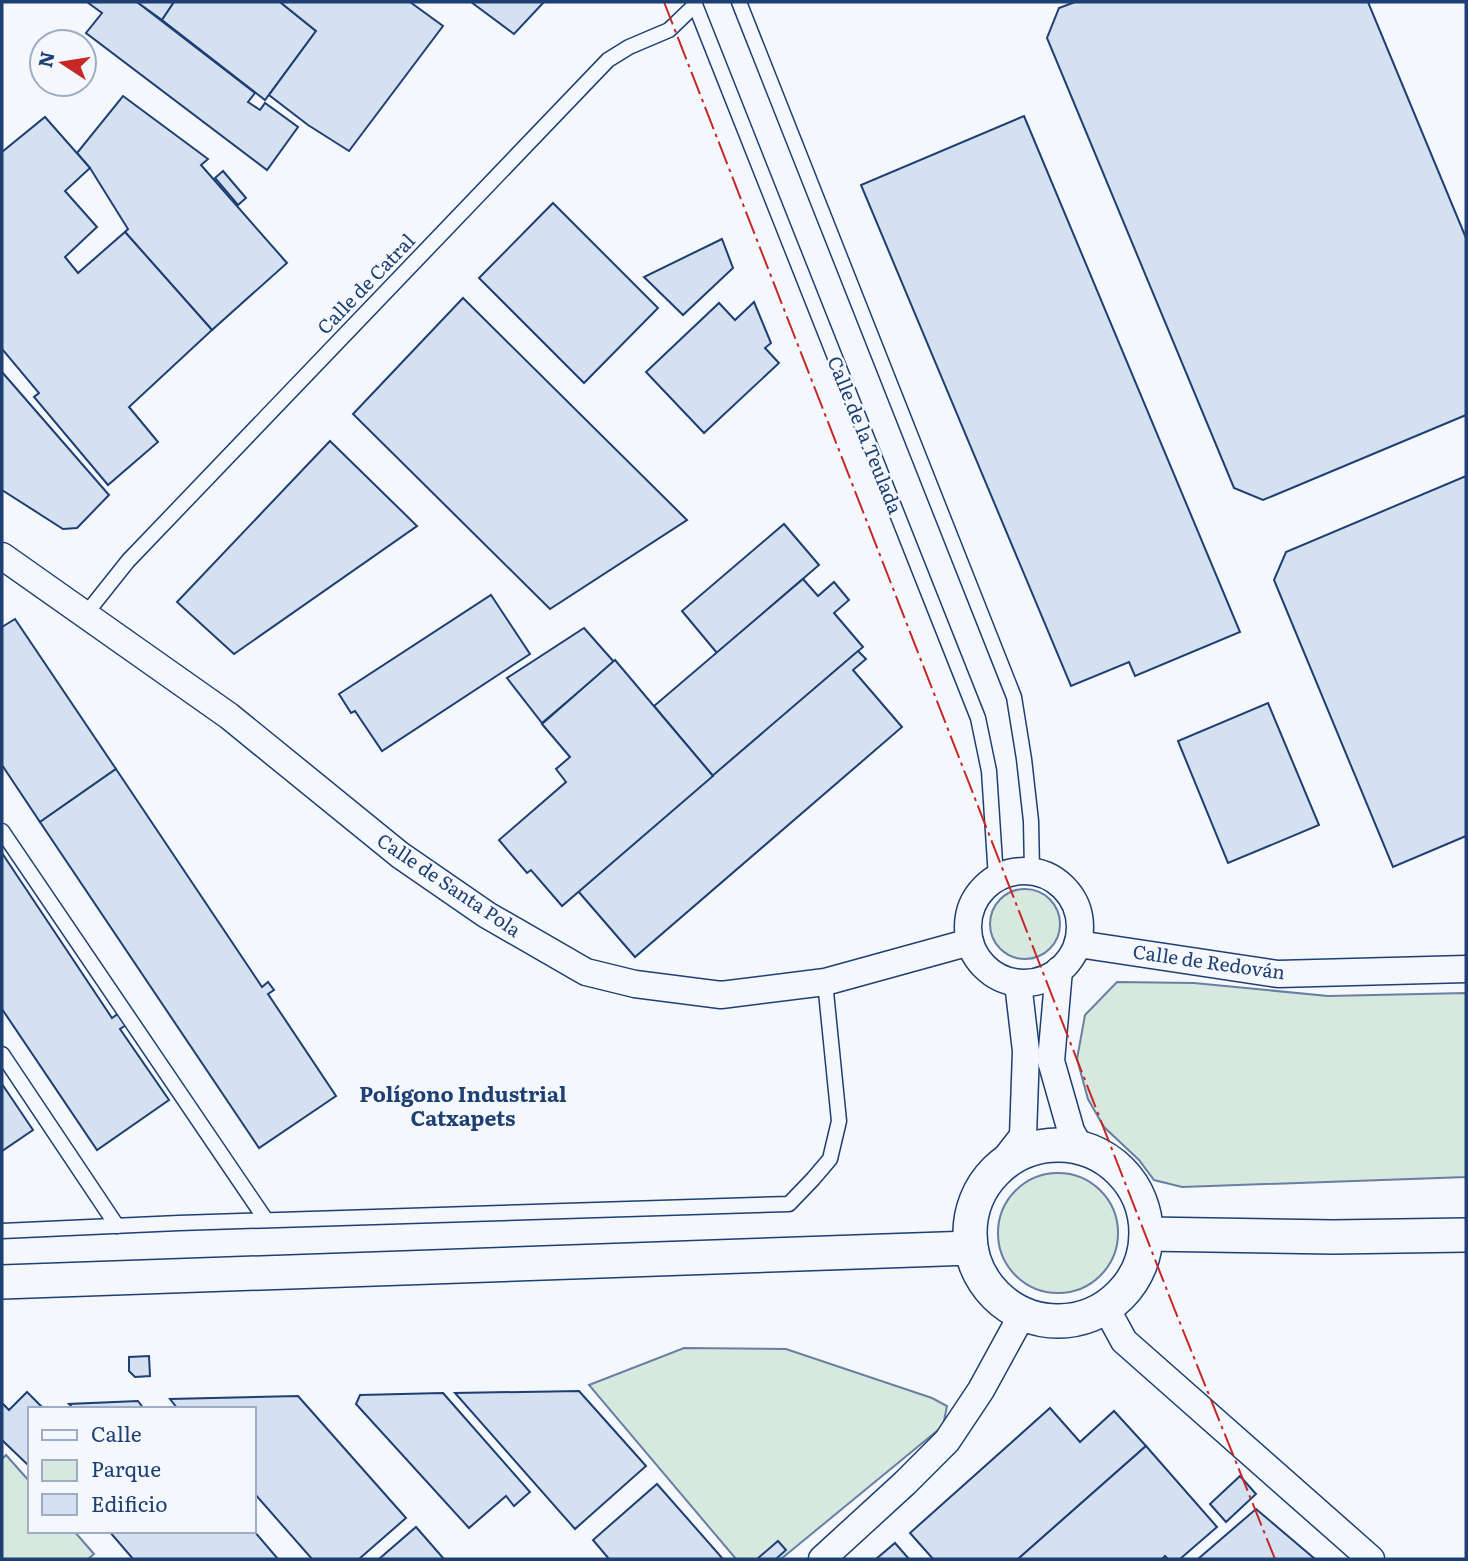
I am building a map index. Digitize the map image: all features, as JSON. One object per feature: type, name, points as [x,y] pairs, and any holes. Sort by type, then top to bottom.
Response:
[{"type":"street","name":"Calle de Santa Pola","points":[[2,556],[229,716],[400,855],[487,915],[586,972],[635,984],[721,995],[825,982],[970,942]]},
{"type":"street","points":[[1032,870],[1051,877],[1070,892],[1077,906],[1081,925],[1078,944],[1069,961],[1052,976],[1032,983],[1018,983],[999,978],[978,960],[970,942],[968,922],[971,908],[980,891],[996,878],[1014,871],[1032,870]]},
{"type":"street","name":"Calle de Redován","points":[[1078,944],[1278,974],[1466,969]]},
{"type":"street","points":[[1059,970],[1051,1061],[1071,1131],[1080,1147]]},
{"type":"street","points":[[998,1168],[1023,1152],[1051,1144],[1080,1147],[1107,1159],[1128,1179],[1142,1205],[1147,1234],[1142,1263],[1128,1288],[1106,1308],[1080,1320],[1051,1322],[1022,1315],[998,1299],[980,1276],[971,1248],[971,1219],[980,1191],[1023,1136],[1026,1051],[1018,983]]},
{"type":"street","points":[[1147,1234],[1333,1237],[1466,1235]]},
{"type":"street","points":[[2,1282],[971,1248]]},
{"type":"street","points":[[1106,1308],[1124,1340],[1371,1559]]},
{"type":"street","points":[[822,1559],[947,1441],[981,1390],[1022,1315]]},
{"type":"lane","points":[[738,2],[1014,697],[1031,821],[1032,870]]},
{"type":"lane","name":"Calle de Catral","points":[[85,615],[128,561],[608,61],[629,47],[669,30],[695,4]]},
{"type":"lane","name":"Calle de la Teulada","points":[[695,4],[978,718],[989,771],[996,878]]},
{"type":"lane","points":[[2,831],[266,1220]]},
{"type":"lane","points":[[2,1231],[789,1204],[830,1159],[839,1121],[825,982]]},
{"type":"lane","points":[[2,1054],[117,1226]]},
{"type":"green space","points":[[1018,889],[1032,889],[1045,894],[1055,904],[1060,924],[1055,944],[1045,954],[1032,959],[1018,959],[1005,954],[995,944],[990,931],[990,917],[995,904],[1005,894]]},
{"type":"green space","points":[[1117,982],[1194,983],[1328,996],[1466,993],[1466,1177],[1182,1187],[1154,1180],[1139,1160],[1104,1127],[1088,1099],[1077,1059],[1085,1015]]},
{"type":"green space","points":[[1058,1173],[1081,1177],[1101,1190],[1114,1210],[1118,1233],[1114,1256],[1101,1276],[1081,1289],[1058,1293],[1035,1289],[1015,1276],[1002,1256],[998,1233],[1002,1210],[1015,1190],[1035,1177]]},
{"type":"green space","points":[[684,1348],[786,1349],[932,1398],[947,1406],[943,1426],[781,1559],[736,1559],[589,1385]]},
{"type":"green space","points":[[6,1455],[28,1480],[28,1533],[76,1533],[94,1554],[88,1559],[2,1559],[2,1459]]},
{"type":"building","points":[[87,2],[137,2],[255,93],[248,102],[260,110],[265,103],[298,127],[267,170],[98,42],[98,28],[90,28],[102,13]]},
{"type":"building","points":[[137,2],[174,2],[162,20]]},
{"type":"building","points":[[174,2],[280,2],[316,31],[265,100],[162,20]]},
{"type":"building","points":[[280,2],[410,2],[443,26],[349,151],[308,125],[269,95],[316,31]]},
{"type":"building","points":[[471,2],[544,2],[514,34]]},
{"type":"building","points":[[1075,2],[1368,2],[1466,238],[1466,415],[1263,500],[1234,488],[1047,38],[1059,8]]},
{"type":"building","points":[[123,96],[208,159],[201,165],[287,263],[212,330],[125,232],[128,229],[90,168],[77,153]]},
{"type":"building","points":[[1024,116],[1240,632],[1135,676],[1129,662],[1071,686],[861,185]]},
{"type":"building","points":[[45,117],[90,168],[65,191],[97,227],[65,257],[78,273],[125,232],[212,330],[129,407],[158,442],[108,485],[34,397],[39,393],[2,349],[2,152]]},
{"type":"building","points":[[223,171],[246,198],[238,205],[215,178]]},
{"type":"building","points":[[553,203],[658,308],[584,383],[479,278]]},
{"type":"building","points":[[722,239],[733,268],[683,315],[644,277]]},
{"type":"building","points":[[463,298],[687,520],[550,609],[353,414]]},
{"type":"building","points":[[754,302],[771,343],[765,348],[779,363],[704,433],[646,372],[719,303],[735,320]]},
{"type":"building","points":[[2,372],[109,495],[77,528],[63,529],[2,490]]},
{"type":"building","points":[[330,441],[417,526],[234,654],[177,602]]},
{"type":"building","points":[[1466,476],[1466,836],[1393,867],[1274,580],[1286,552]]},
{"type":"building","points":[[784,524],[819,565],[717,653],[682,611]]},
{"type":"building","points":[[803,579],[818,596],[834,582],[849,600],[834,613],[863,647],[713,776],[654,706]]},
{"type":"building","points":[[491,595],[530,654],[382,751],[355,711],[351,713],[339,694]]},
{"type":"building","points":[[15,619],[116,769],[40,822],[2,765],[2,627]]},
{"type":"building","points":[[584,628],[614,662],[542,723],[507,678]]},
{"type":"building","points":[[858,651],[866,659],[853,670],[902,727],[635,957],[578,891]]},
{"type":"building","points":[[615,660],[713,776],[562,906],[531,870],[527,873],[499,840],[566,782],[556,769],[570,757],[542,724]]},
{"type":"building","points":[[1268,703],[1319,825],[1228,863],[1178,741]]},
{"type":"building","points":[[116,769],[262,987],[268,982],[274,990],[268,994],[336,1096],[259,1148],[40,822]]},
{"type":"building","points":[[2,853],[112,1018],[119,1013],[126,1025],[120,1029],[169,1100],[97,1150],[2,1009]]},
{"type":"building","points":[[2,1084],[33,1130],[2,1151]]},
{"type":"building","points":[[149,1356],[150,1376],[135,1377],[129,1371],[129,1357]]},
{"type":"building","points":[[579,1391],[646,1466],[575,1529],[455,1393]]},
{"type":"building","points":[[27,1392],[42,1407],[28,1407],[28,1465],[2,1440],[2,1403],[9,1410]]},
{"type":"building","points":[[443,1393],[530,1492],[514,1506],[506,1496],[469,1528],[356,1404],[360,1395]]},
{"type":"building","points":[[298,1396],[406,1518],[359,1559],[312,1559],[256,1495],[256,1407],[176,1407],[170,1399]]},
{"type":"building","points":[[138,1401],[142,1407],[72,1407],[69,1404]]},
{"type":"building","points":[[1050,1408],[1080,1442],[1114,1411],[1146,1446],[1018,1559],[933,1559],[910,1533]]},
{"type":"building","points":[[1146,1446],[1217,1527],[1180,1559],[1168,1559],[1165,1556],[1162,1559],[1018,1559]]},
{"type":"building","points":[[1240,1476],[1256,1494],[1226,1522],[1210,1504]]},
{"type":"building","points":[[657,1484],[723,1559],[609,1559],[593,1540]]},
{"type":"building","points":[[1256,1509],[1315,1559],[1198,1559]]},
{"type":"building","points":[[416,1527],[444,1559],[379,1559]]},
{"type":"building","points":[[111,1533],[256,1533],[278,1559],[133,1559]]},
{"type":"building","points":[[778,1541],[786,1550],[776,1559],[757,1559]]},
{"type":"building","points":[[895,1543],[909,1559],[876,1559]]},
{"type":"power","points":[[664,2],[1172,1303],[1275,1559]]},
{"type":"district","name":"Polígono Industrial Catxapets","points":[[463,1107]]}]
